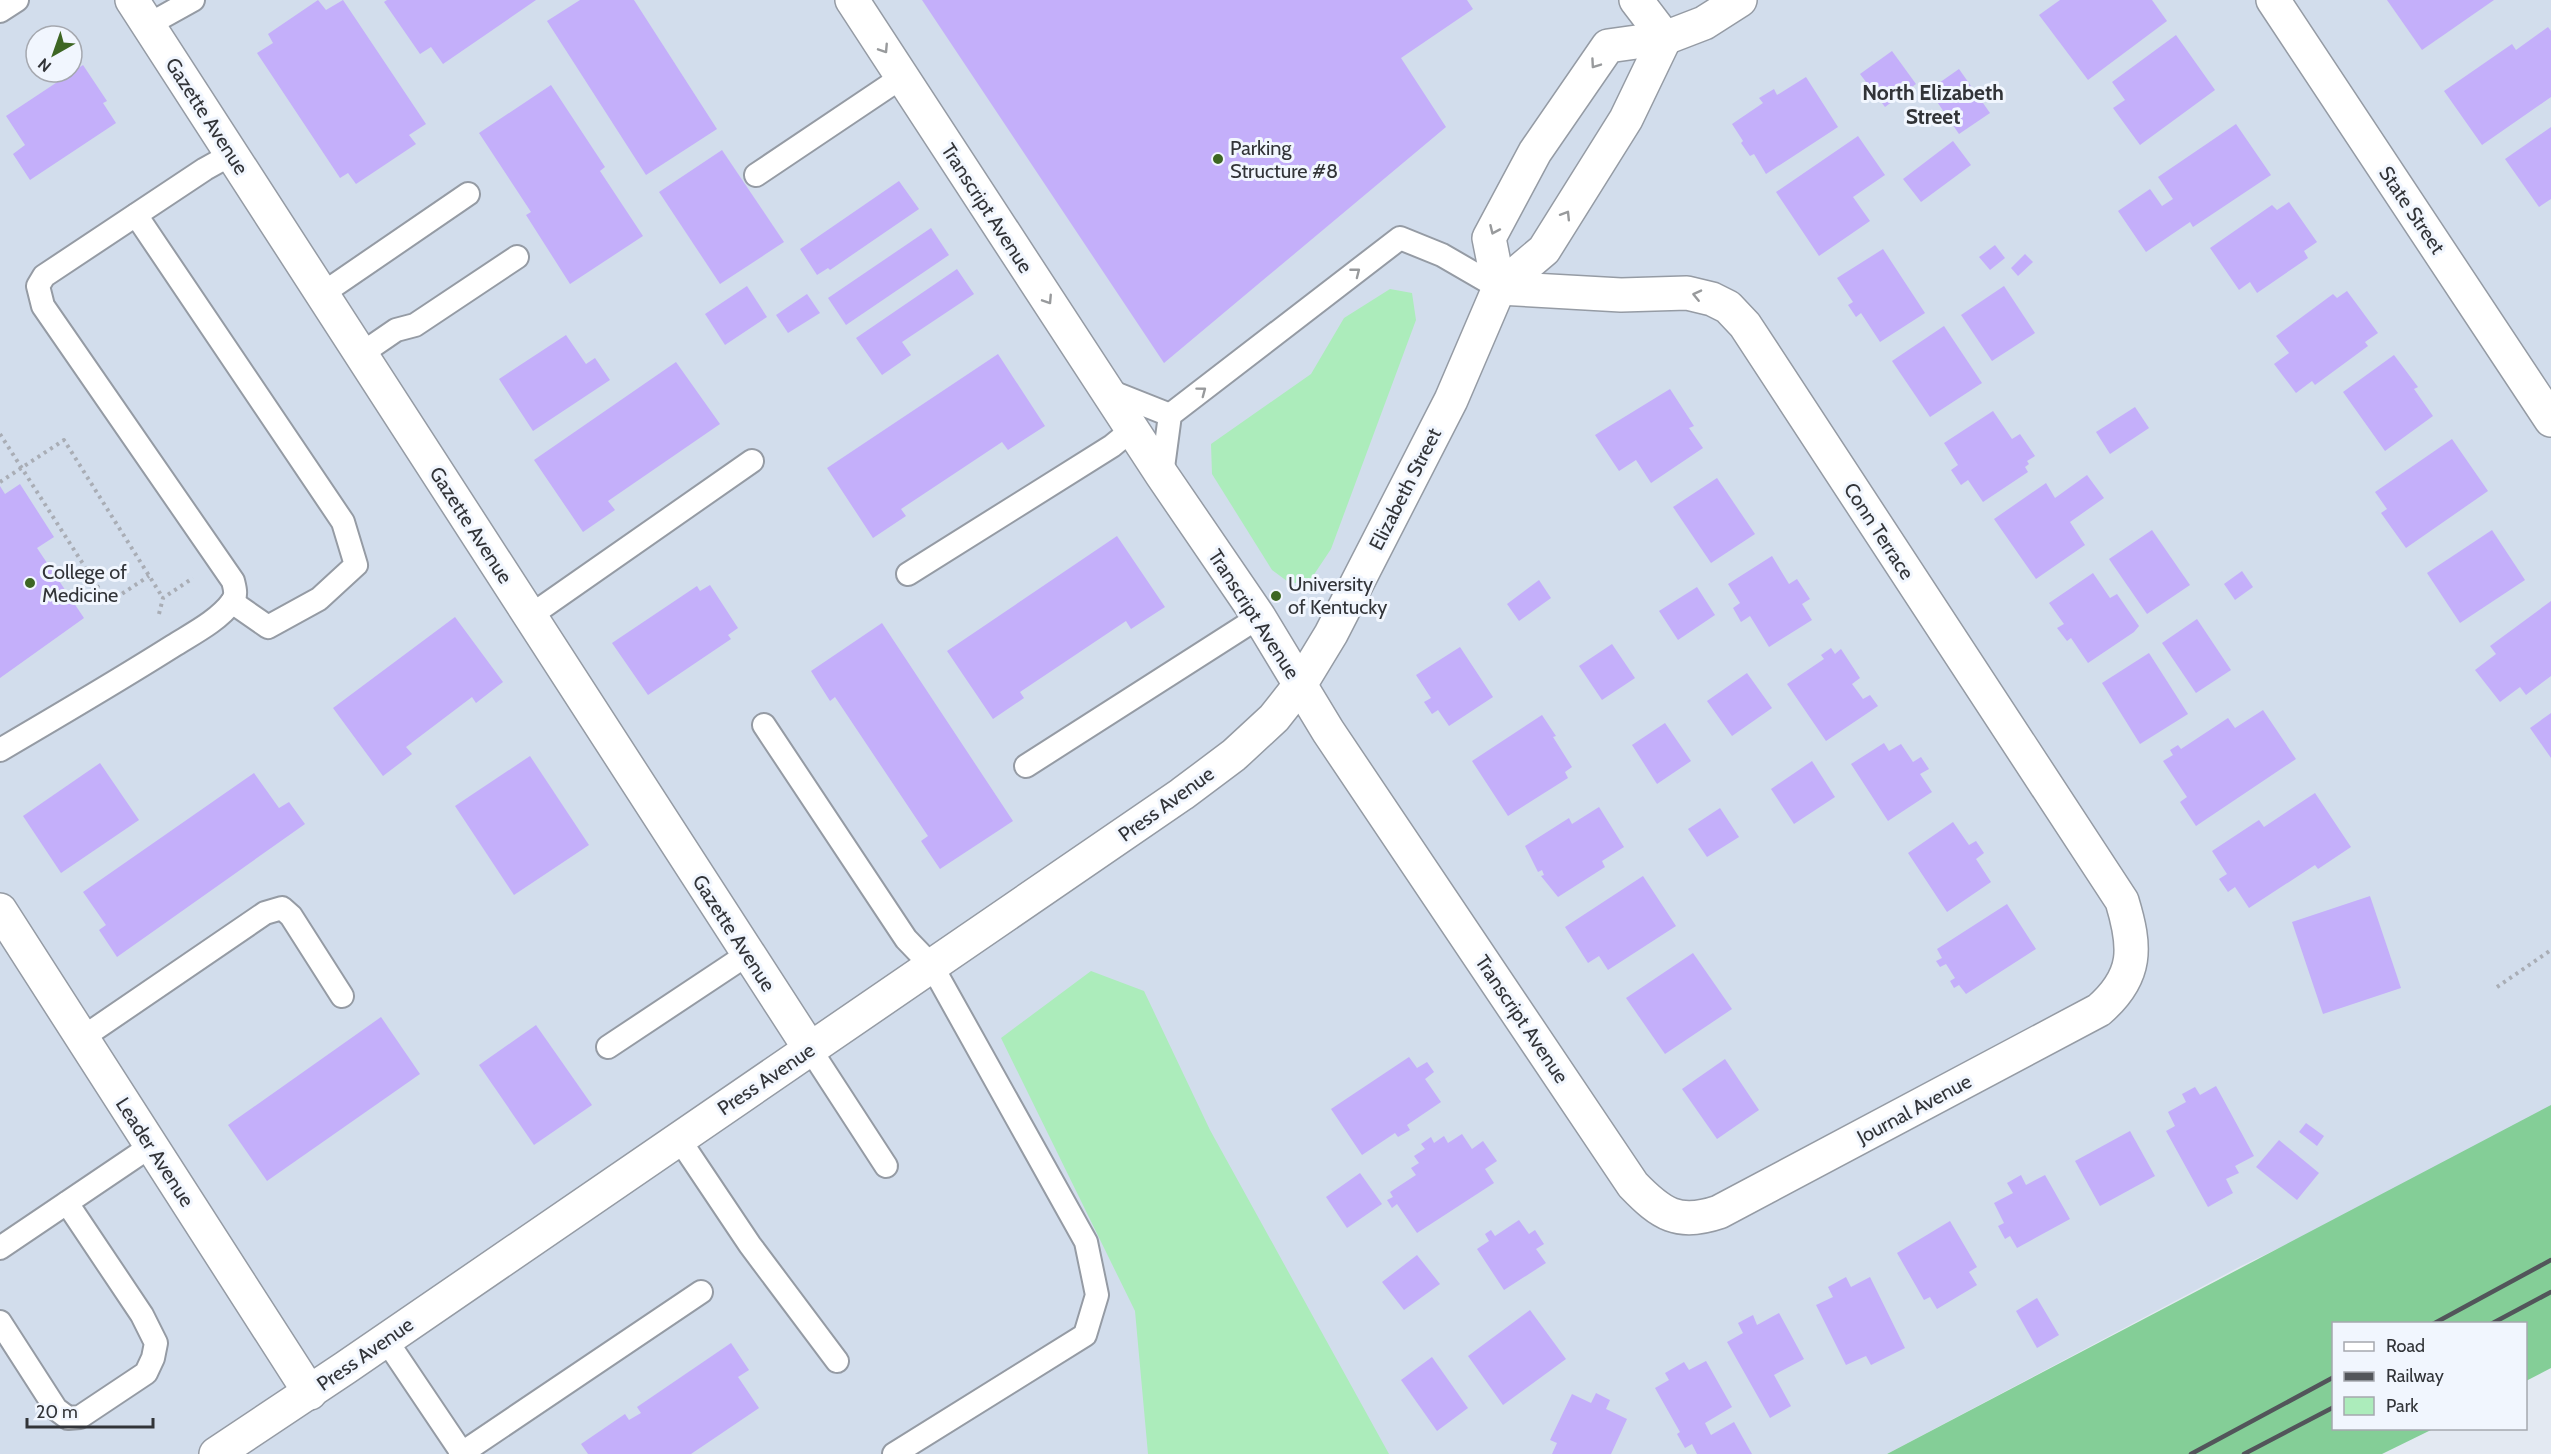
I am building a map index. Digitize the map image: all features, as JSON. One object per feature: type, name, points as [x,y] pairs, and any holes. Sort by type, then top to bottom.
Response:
[{"type":"street","name":"Transcript Avenue","points":[[852,0],[1134,428],[1162,475],[1259,616],[1328,731],[1633,1185],[1653,1206],[1670,1215]]},
{"type":"street","points":[[1636,0],[1665,38]]},
{"type":"street","points":[[1499,288],[1490,238],[1535,152],[1608,46],[1665,38],[1704,22],[1740,0]]},
{"type":"street","name":"State Street","points":[[2273,0],[2551,420]]},
{"type":"street","name":"Gazette Avenue","points":[[140,13],[810,1049]]},
{"type":"street","name":"Elizabeth Street","points":[[1300,685],[1331,634],[1451,400],[1499,288],[1544,250],[1626,119],[1665,38]]},
{"type":"street","name":"Conn Terrace","points":[[1499,288],[1621,295],[1687,293],[1712,299],[1728,307],[1745,325],[2122,901],[2130,926],[2132,960]]},
{"type":"street","name":"Press Avenue","points":[[216,1454],[310,1393],[1182,794],[1234,755],[1275,718],[1300,685]]},
{"type":"street","name":"Leader Avenue","points":[[0,910],[310,1393]]},
{"type":"street","name":"Journal Avenue","points":[[1670,1215],[1683,1219],[1706,1217],[1719,1212],[2099,1010],[2111,1000],[2128,972],[2132,960]]},
{"type":"lane","points":[[0,11],[17,0]]},
{"type":"lane","points":[[140,13],[193,0]]},
{"type":"lane","points":[[756,175],[902,77]]},
{"type":"lane","points":[[0,750],[170,648],[219,615],[232,602],[236,594],[233,581],[43,306],[38,286],[44,276],[232,154]]},
{"type":"lane","points":[[322,294],[468,194]]},
{"type":"lane","points":[[136,215],[343,522],[356,565],[319,599],[267,627],[232,602]]},
{"type":"lane","points":[[1162,475],[1170,415],[1400,238],[1442,255],[1499,288]]},
{"type":"lane","points":[[361,354],[396,330],[415,325],[517,257]]},
{"type":"lane","points":[[1107,390],[1170,415]]},
{"type":"lane","points":[[908,574],[1112,446],[1134,428]]},
{"type":"lane","points":[[530,616],[752,461]]},
{"type":"lane","points":[[1026,766],[1259,616]]},
{"type":"lane","points":[[764,725],[906,939],[932,966],[1086,1242],[1097,1295],[1085,1335],[894,1454]]},
{"type":"lane","points":[[82,1038],[265,913],[282,908],[291,916],[342,996]]},
{"type":"lane","points":[[608,1047],[748,954]]},
{"type":"lane","points":[[810,1049],[886,1166]]},
{"type":"lane","points":[[679,1139],[750,1245],[837,1361]]},
{"type":"lane","points":[[0,1248],[151,1146]]},
{"type":"lane","points":[[0,1322],[56,1409],[68,1418],[80,1417],[146,1373],[153,1358],[156,1343],[142,1315],[67,1203]]},
{"type":"lane","points":[[386,1340],[461,1453],[700,1292]]},
{"type":"path","points":[[0,434],[108,603],[149,576]]},
{"type":"path","points":[[0,482],[64,440],[163,598]]},
{"type":"path","points":[[159,614],[163,598],[196,576]]},
{"type":"path","points":[[2497,987],[2551,950]]},
{"type":"shaded area","name":"University of Kentucky","points":[[0,0],[2551,0],[2551,1120],[2241,1266],[1887,1454],[0,1454]]},
{"type":"green space","points":[[1390,289],[1412,293],[1416,320],[1331,549],[1311,579],[1291,584],[1272,570],[1212,474],[1211,444],[1311,374],[1344,318]]},
{"type":"green space","points":[[1091,971],[1144,991],[1210,1130],[1389,1454],[1148,1454],[1135,1311],[1001,1038]]},
{"type":"green space","points":[[2551,1105],[2551,1368],[2527,1380],[2527,1322],[2332,1322],[2332,1430],[2431,1430],[2382,1454],[1887,1454]]},
{"type":"building","points":[[318,0],[326,10],[343,0],[426,124],[409,135],[416,144],[356,184],[348,173],[340,178],[257,53],[273,43],[268,34]]},
{"type":"building","points":[[387,0],[536,0],[443,64],[431,47],[420,54],[384,2]]},
{"type":"building","points":[[580,0],[634,0],[717,129],[646,175],[547,21]]},
{"type":"building","name":"Parking Structure #8","points":[[922,0],[1467,0],[1473,9],[1401,58],[1446,127],[1164,363]]},
{"type":"building","points":[[2060,0],[2152,0],[2167,21],[2088,80],[2039,15]]},
{"type":"building","points":[[2387,0],[2494,0],[2422,50]]},
{"type":"building","points":[[2548,27],[2551,31],[2551,97],[2482,145],[2444,91],[2512,44],[2516,50]]},
{"type":"building","points":[[2176,35],[2215,90],[2140,145],[2113,108],[2125,100],[2112,82]]},
{"type":"building","points":[[1892,51],[1916,84],[1885,107],[1860,74]]},
{"type":"building","points":[[84,66],[107,101],[103,103],[116,123],[30,180],[13,154],[25,145],[6,116],[54,84],[84,84]]},
{"type":"building","points":[[1959,69],[1990,113],[1959,134],[1929,90]]},
{"type":"building","points":[[1806,77],[1838,127],[1766,174],[1754,154],[1750,156],[1741,143],[1743,141],[1732,124],[1763,103],[1759,98],[1774,89],[1777,95]]},
{"type":"building","points":[[551,85],[605,167],[600,171],[643,236],[570,284],[526,215],[531,212],[479,133]]},
{"type":"building","points":[[2236,124],[2271,175],[2193,227],[2190,222],[2146,252],[2118,211],[2150,189],[2162,206],[2173,199],[2158,177]]},
{"type":"building","points":[[2551,127],[2551,199],[2539,207],[2505,159]]},
{"type":"building","points":[[1858,136],[1885,175],[1853,197],[1870,221],[1819,256],[1776,192]]},
{"type":"building","points":[[1953,141],[1971,165],[1921,202],[1903,179]]},
{"type":"building","points":[[722,150],[784,242],[720,284],[659,192]]},
{"type":"building","points":[[899,181],[919,209],[830,270],[828,268],[817,275],[800,249]]},
{"type":"building","points":[[2289,202],[2317,242],[2304,251],[2308,258],[2257,293],[2250,282],[2239,290],[2210,248],[2272,205],[2277,210]]},
{"type":"building","points":[[931,228],[949,255],[846,325],[828,298]]},
{"type":"building","points":[[1995,245],[2005,258],[1990,270],[1979,257]]},
{"type":"building","points":[[1883,249],[1925,313],[1880,342],[1861,313],[1856,317],[1848,305],[1853,302],[1837,278]]},
{"type":"building","points":[[2025,254],[2033,262],[2018,276],[2011,268]]},
{"type":"building","points":[[957,269],[974,294],[902,342],[911,355],[882,375],[856,338]]},
{"type":"building","points":[[747,286],[767,317],[725,345],[705,314]]},
{"type":"building","points":[[2004,286],[2035,333],[1992,361],[1961,315]]},
{"type":"building","points":[[2347,291],[2378,333],[2365,342],[2368,346],[2315,385],[2312,381],[2296,393],[2274,364],[2289,353],[2276,336],[2333,294],[2337,298]]},
{"type":"building","points":[[807,294],[820,313],[788,333],[776,315]]},
{"type":"building","points":[[1944,326],[1982,383],[1930,417],[1892,361]]},
{"type":"building","points":[[566,335],[586,364],[595,358],[610,380],[533,431],[499,379]]},
{"type":"building","points":[[998,354],[1045,426],[1008,450],[1002,442],[901,509],[906,516],[873,538],[827,468]]},
{"type":"building","points":[[2394,355],[2418,387],[2414,389],[2433,416],[2385,451],[2343,392]]},
{"type":"building","points":[[676,362],[720,424],[608,501],[615,510],[583,532],[534,460]]},
{"type":"building","points":[[1670,389],[1694,426],[1689,428],[1703,448],[1651,483],[1636,460],[1619,471],[1595,435]]},
{"type":"building","points":[[2135,407],[2149,428],[2110,454],[2096,432]]},
{"type":"building","points":[[1993,411],[2012,439],[2020,434],[2035,456],[2027,461],[2029,464],[2025,467],[2028,472],[1983,502],[1968,480],[1961,485],[1951,470],[1958,465],[1944,443]]},
{"type":"building","points":[[2452,439],[2488,491],[2406,548],[2381,513],[2387,509],[2375,492]]},
{"type":"building","points":[[2087,475],[2104,498],[2070,522],[2085,545],[2036,579],[1994,519],[2046,483],[2055,498]]},
{"type":"building","points":[[1717,478],[1755,534],[1711,563],[1673,507]]},
{"type":"building","name":"College of Medicine","points":[[20,484],[54,537],[37,548],[84,618],[0,678],[0,486],[5,494]]},
{"type":"building","points":[[2152,530],[2190,585],[2147,614],[2109,559]]},
{"type":"building","points":[[2492,530],[2525,580],[2460,623],[2427,573]]},
{"type":"building","points":[[1117,536],[1165,607],[1131,629],[1126,621],[1020,692],[1024,698],[993,719],[947,651]]},
{"type":"building","points":[[1772,556],[1789,584],[1797,579],[1810,599],[1802,604],[1812,620],[1769,647],[1750,616],[1741,622],[1733,608],[1740,603],[1728,584]]},
{"type":"building","points":[[2242,571],[2253,587],[2235,600],[2224,584]]},
{"type":"building","points":[[2093,573],[2110,598],[2117,594],[2139,626],[2134,632],[2088,663],[2071,638],[2067,641],[2057,628],[2064,624],[2049,603]]},
{"type":"building","points":[[1539,580],[1551,598],[1519,621],[1507,604]]},
{"type":"building","points":[[710,585],[738,628],[728,635],[731,639],[648,695],[612,643],[697,586],[700,591]]},
{"type":"building","points":[[1697,587],[1715,615],[1678,640],[1659,611]]},
{"type":"building","points":[[2551,601],[2551,676],[2526,695],[2520,687],[2500,702],[2475,670],[2496,654],[2490,646]]},
{"type":"building","points":[[455,617],[503,682],[476,703],[472,697],[406,747],[412,754],[383,776],[333,708]]},
{"type":"building","points":[[2197,619],[2231,670],[2196,693],[2162,643]]},
{"type":"building","points":[[882,623],[1013,821],[940,869],[921,841],[928,836],[835,697],[830,701],[811,671]]},
{"type":"building","points":[[1612,644],[1635,678],[1602,700],[1579,666]]},
{"type":"building","points":[[1460,647],[1493,697],[1449,726],[1438,710],[1432,714],[1424,702],[1431,698],[1416,675]]},
{"type":"building","points":[[1831,648],[1835,654],[1841,649],[1860,678],[1852,684],[1863,699],[1870,695],[1878,706],[1826,741],[1787,684],[1824,659],[1821,655]]},
{"type":"building","points":[[2149,653],[2188,714],[2140,744],[2102,683]]},
{"type":"building","points":[[1747,673],[1772,708],[1732,736],[1707,701]]},
{"type":"building","points":[[2263,710],[2296,759],[2196,826],[2180,802],[2187,797],[2163,761],[2173,755],[2170,750],[2178,745],[2181,749],[2228,718],[2235,728]]},
{"type":"building","points":[[2551,713],[2551,758],[2530,728]]},
{"type":"building","points":[[1542,715],[1572,767],[1565,772],[1568,778],[1508,816],[1472,761]]},
{"type":"building","points":[[1665,723],[1691,761],[1657,784],[1632,745]]},
{"type":"building","points":[[1884,743],[1889,751],[1901,744],[1913,762],[1921,757],[1929,769],[1920,774],[1932,792],[1888,821],[1851,764]]},
{"type":"building","points":[[530,756],[589,845],[514,895],[455,806]]},
{"type":"building","points":[[1812,761],[1835,797],[1794,824],[1771,789]]},
{"type":"building","points":[[100,763],[139,820],[61,873],[23,816]]},
{"type":"building","points":[[254,773],[279,808],[289,802],[305,824],[117,957],[99,930],[106,925],[83,892]]},
{"type":"building","points":[[2315,793],[2351,847],[2318,869],[2315,865],[2249,908],[2235,887],[2228,892],[2219,879],[2227,874],[2212,851],[2259,820],[2264,827]]},
{"type":"building","points":[[1599,807],[1624,847],[1602,861],[1605,867],[1558,897],[1541,876],[1544,875],[1542,870],[1538,872],[1525,846],[1569,818],[1572,824]]},
{"type":"building","points":[[1720,808],[1739,837],[1707,857],[1688,829]]},
{"type":"building","points":[[1953,822],[1969,845],[1976,841],[1984,853],[1976,859],[1991,882],[1947,912],[1908,853]]},
{"type":"building","points":[[1643,876],[1676,926],[1608,970],[1599,956],[1588,963],[1565,927]]},
{"type":"building","points":[[2370,896],[2401,988],[2323,1014],[2292,922]]},
{"type":"building","points":[[2007,904],[2036,949],[1966,994],[1959,985],[1954,988],[1950,981],[1955,978],[1946,964],[1940,967],[1936,961],[1942,958],[1937,949]]},
{"type":"building","points":[[1693,953],[1732,1009],[1665,1054],[1626,998]]},
{"type":"building","points":[[381,1017],[420,1074],[267,1181],[228,1125]]},
{"type":"building","points":[[536,1025],[592,1105],[534,1145],[479,1065]]},
{"type":"building","points":[[1409,1057],[1417,1068],[1427,1062],[1434,1072],[1425,1079],[1441,1102],[1407,1125],[1410,1130],[1398,1137],[1395,1133],[1362,1155],[1331,1109]]},
{"type":"building","points":[[1725,1059],[1759,1110],[1717,1139],[1682,1089]]},
{"type":"building","points":[[2216,1086],[2254,1156],[2235,1166],[2239,1173],[2226,1179],[2233,1193],[2208,1207],[2166,1131],[2175,1126],[2168,1112],[2186,1102],[2182,1094],[2195,1087],[2200,1095]]},
{"type":"building","points":[[2306,1123],[2324,1136],[2317,1146],[2299,1132]]},
{"type":"building","points":[[2130,1131],[2155,1176],[2100,1206],[2075,1161]]},
{"type":"building","points":[[1462,1134],[1472,1149],[1483,1141],[1497,1161],[1485,1169],[1494,1183],[1417,1233],[1397,1204],[1392,1208],[1387,1200],[1393,1197],[1390,1192],[1416,1175],[1411,1168],[1419,1163],[1414,1156],[1425,1149],[1421,1144],[1431,1137],[1434,1143],[1444,1136],[1448,1143]]},
{"type":"building","points":[[2279,1140],[2319,1173],[2297,1200],[2256,1167]]},
{"type":"building","points":[[1360,1173],[1382,1204],[1347,1228],[1326,1197]]},
{"type":"building","points":[[2021,1175],[2026,1185],[2045,1175],[2070,1219],[2017,1248],[2010,1236],[2005,1239],[1998,1226],[2004,1223],[1994,1203],[2013,1193],[2007,1183]]},
{"type":"building","points":[[1519,1220],[1529,1234],[1535,1230],[1544,1244],[1536,1249],[1546,1263],[1504,1290],[1477,1249],[1489,1241],[1485,1234],[1491,1230],[1495,1236]]},
{"type":"building","points":[[1950,1221],[1977,1267],[1969,1272],[1977,1285],[1937,1309],[1930,1297],[1924,1300],[1897,1253]]},
{"type":"building","points":[[1417,1255],[1440,1284],[1404,1310],[1382,1282]]},
{"type":"building","points":[[1846,1277],[1851,1287],[1870,1277],[1905,1348],[1871,1365],[1866,1356],[1846,1365],[1816,1305],[1833,1297],[1828,1287]]},
{"type":"building","points":[[2037,1298],[2059,1335],[2037,1348],[2016,1311]]},
{"type":"building","points":[[1530,1310],[1566,1359],[1503,1405],[1468,1356]]},
{"type":"building","points":[[1779,1313],[1804,1359],[1774,1375],[1791,1406],[1770,1418],[1727,1342],[1743,1333],[1738,1323],[1753,1315],[1757,1325]]},
{"type":"building","points":[[731,1343],[749,1370],[738,1377],[759,1408],[691,1454],[588,1454],[581,1444],[625,1414],[629,1420],[641,1413],[637,1407]]},
{"type":"building","points":[[1432,1357],[1468,1408],[1437,1431],[1401,1380]]},
{"type":"building","points":[[1706,1361],[1732,1407],[1705,1423],[1711,1435],[1734,1422],[1752,1454],[1697,1454],[1692,1444],[1685,1448],[1677,1434],[1680,1432],[1655,1388],[1669,1380],[1665,1373],[1684,1362],[1689,1370]]},
{"type":"building","points":[[1596,1393],[1610,1400],[1606,1409],[1627,1419],[1611,1454],[1552,1454],[1557,1443],[1550,1440],[1572,1394],[1591,1403]]},
{"type":"railway","points":[[2437,1322],[2551,1260]]},
{"type":"railway","points":[[2495,1322],[2551,1292]]},
{"type":"railway","points":[[2191,1454],[2332,1378]]},
{"type":"railway","points":[[2244,1454],[2332,1408]]},
{"type":"place","name":"Parking Structure #8","points":[[1218,159]]},
{"type":"place","name":"College of Medicine","points":[[30,583]]},
{"type":"place","name":"University of Kentucky","points":[[1276,596]]},
{"type":"district","name":"North Elizabeth Street","points":[[1933,104]]}]
